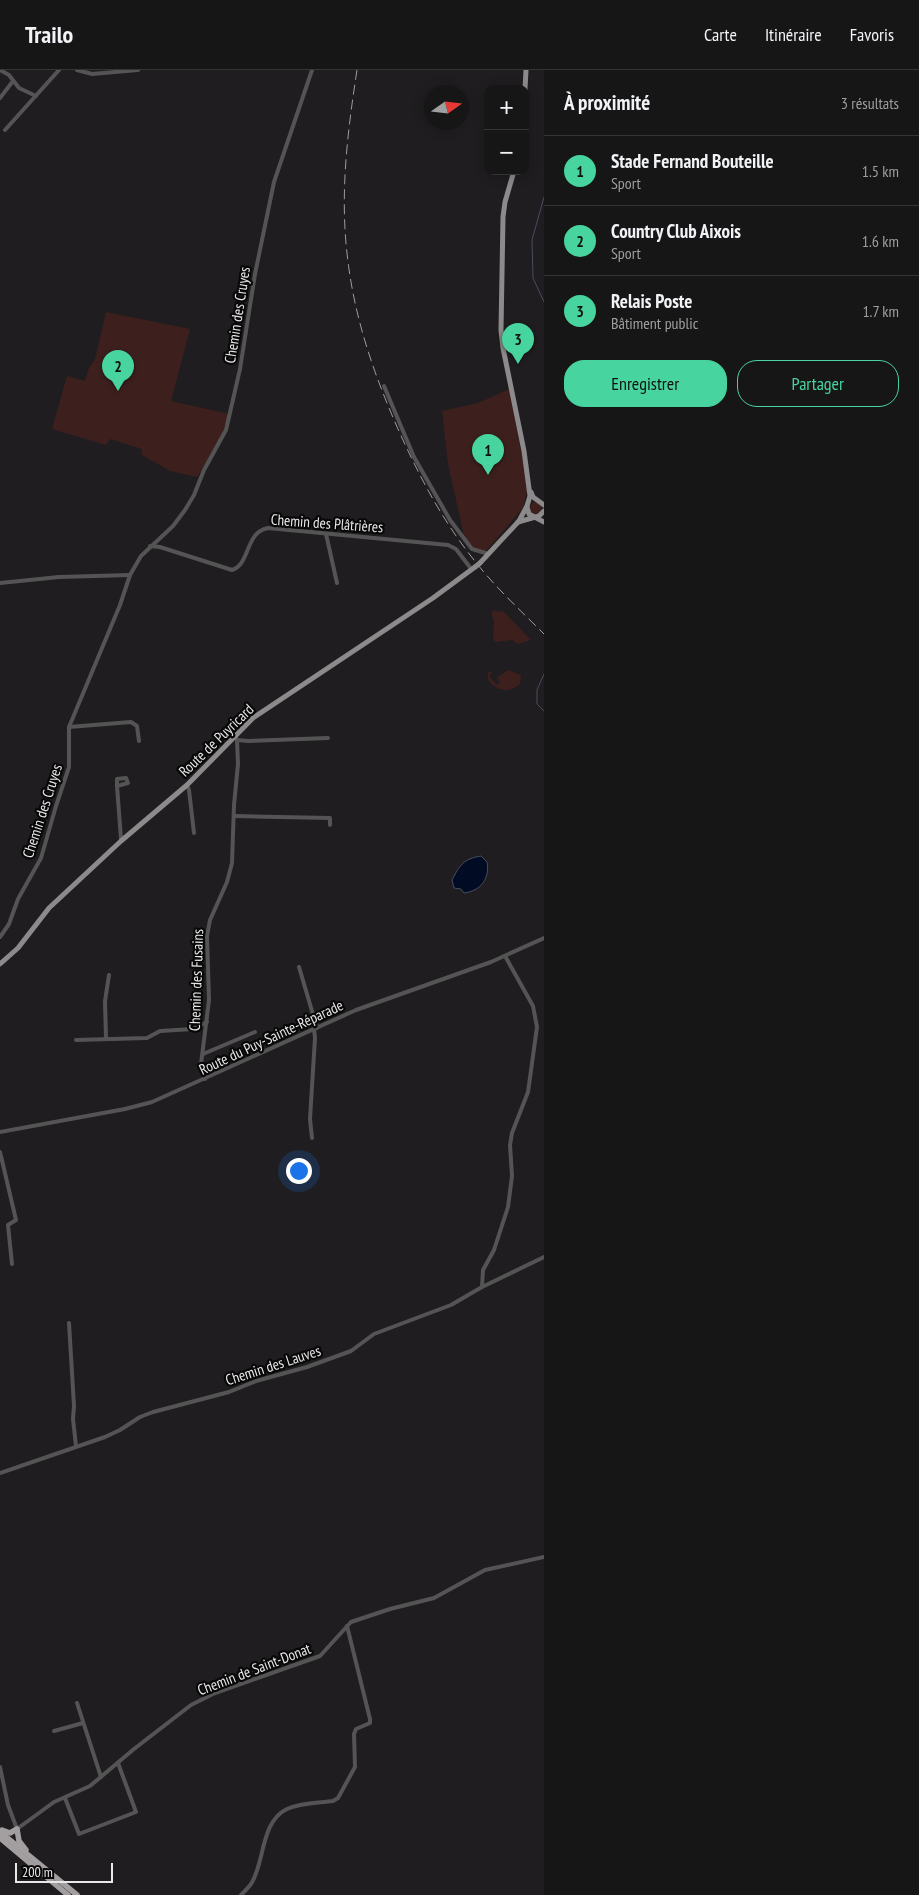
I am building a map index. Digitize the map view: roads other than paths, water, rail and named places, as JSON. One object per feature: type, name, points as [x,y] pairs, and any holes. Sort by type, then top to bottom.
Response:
[{"type":"highway","points":[[0,1830],[10,1833],[17,1829],[21,1844],[66,1886]]},
{"type":"highway","points":[[0,1830],[77,1895]]},
{"type":"highway","points":[[0,1838],[68,1895]]},
{"type":"highway","points":[[0,1843],[68,1895]]},
{"type":"main road","points":[[525,85],[526,70]]},
{"type":"main road","points":[[513,175],[505,202],[503,218],[501,330],[530,489],[533,497],[539,499],[544,505]]},
{"type":"main road","points":[[530,489],[527,510],[534,517],[544,522]]},
{"type":"main road","points":[[528,504],[539,499]]},
{"type":"main road","name":"Route de Puyricard","points":[[0,964],[18,948],[49,908],[121,841],[187,785],[253,718],[433,598],[476,567],[518,521],[528,504]]},
{"type":"main road","name":"Route de Puyricard","points":[[518,521],[544,512]]},
{"type":"street","points":[[0,70],[9,75],[19,88],[36,96]]},
{"type":"street","points":[[5,130],[59,70]]},
{"type":"street","points":[[77,70],[92,74],[138,70]]},
{"type":"street","name":"Chemin des Cruyes","points":[[150,546],[172,526],[185,510],[226,430],[240,369],[255,274],[274,182],[312,70]]},
{"type":"street","points":[[0,98],[13,81]]},
{"type":"street","points":[[384,386],[414,457],[450,520],[472,549],[489,554]]},
{"type":"street","name":"Chemin des Plâtrières","points":[[150,546],[160,547],[232,570],[240,566],[254,537],[259,531],[264,529],[448,545],[456,549],[476,567]]},
{"type":"street","points":[[326,534],[337,583]]},
{"type":"street","points":[[0,583],[59,577],[130,575],[140,556],[150,546]]},
{"type":"street","name":"Chemin des Cruyes","points":[[0,937],[9,924],[18,899],[41,858],[69,767],[69,727],[120,604],[130,575]]},
{"type":"street","points":[[69,727],[131,722],[137,726],[138,741]]},
{"type":"street","points":[[236,737],[248,741],[328,738]]},
{"type":"street","name":"Chemin des Fusains","points":[[205,1079],[202,1072],[202,1054],[209,1000],[208,927],[230,872],[238,764],[236,737]]},
{"type":"street","points":[[187,785],[194,833]]},
{"type":"street","points":[[118,786],[121,841]]},
{"type":"street","points":[[234,816],[330,818],[330,825]]},
{"type":"street","name":"Route du Puy-Sainte-Réparade","points":[[0,1132],[126,1109],[152,1102],[374,1003],[490,963],[544,938]]},
{"type":"street","points":[[482,1287],[483,1270],[497,1242],[508,1207],[512,1176],[510,1145],[512,1133],[528,1092],[537,1027],[533,1006],[505,956]]},
{"type":"street","points":[[299,967],[316,1028],[310,1119],[312,1138]]},
{"type":"street","points":[[106,1039],[105,1001],[109,975]]},
{"type":"street","points":[[76,1040],[147,1038],[160,1031],[193,1030],[207,1022]]},
{"type":"street","points":[[202,1054],[255,1032]]},
{"type":"street","points":[[0,1152],[16,1220],[8,1225],[12,1264]]},
{"type":"street","name":"Chemin des Lauves","points":[[0,1473],[113,1433],[140,1417],[153,1412],[229,1392],[256,1381],[307,1367],[352,1351],[374,1334],[451,1305],[482,1287],[544,1258]]},
{"type":"street","points":[[68,1322],[76,1446]]},
{"type":"street","name":"Chemin de Saint-Donat","points":[[17,1829],[54,1802],[90,1786],[191,1705],[214,1693],[320,1656],[351,1622],[390,1609],[434,1598],[486,1570],[544,1557]]},
{"type":"street","points":[[241,1895],[252,1883],[264,1842],[278,1815],[290,1808],[333,1801],[338,1798],[356,1767],[354,1734],[356,1729],[370,1723],[370,1719],[348,1626]]},
{"type":"street","points":[[77,1703],[100,1777]]},
{"type":"street","points":[[54,1731],[83,1723]]},
{"type":"street","points":[[65,1798],[79,1834],[136,1812],[118,1763]]},
{"type":"street","points":[[0,1767],[8,1805],[17,1829]]},
{"type":"water","points":[[481,856],[487,862],[488,868],[486,878],[480,887],[464,893],[461,889],[454,888],[452,880],[460,867],[466,861]]},
{"type":"waterway","points":[[544,197],[532,240],[533,278],[544,302]]},
{"type":"waterway","points":[[544,674],[537,690],[537,704],[544,711]]},
{"type":"railway","points":[[357,70],[347,149],[344,209],[347,256],[351,281],[362,331],[370,356],[398,429],[414,464],[441,513],[462,545],[482,570],[544,634]]},
{"type":"place","name":"Relais Poste","points":[[518,364]]},
{"type":"place","name":"Country Club Aixois","points":[[118,391]]},
{"type":"place","name":"Stade Fernand Bouteille","points":[[488,475]]}]
